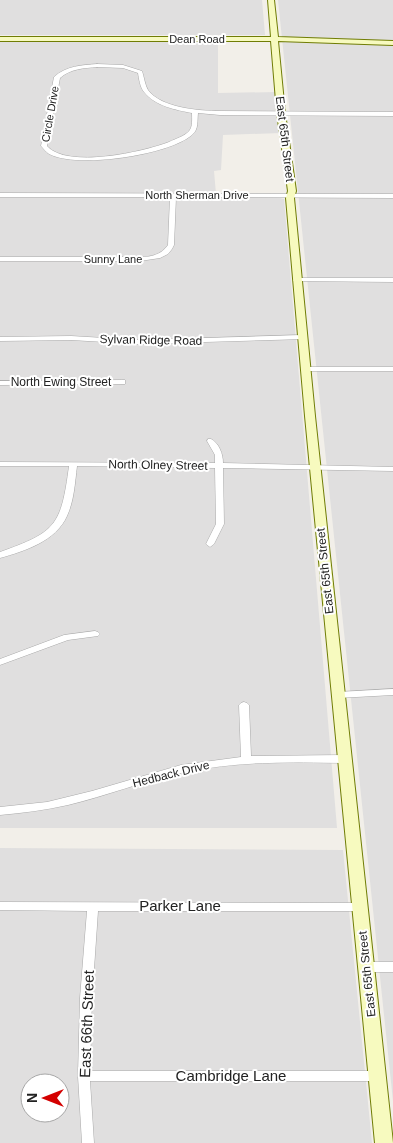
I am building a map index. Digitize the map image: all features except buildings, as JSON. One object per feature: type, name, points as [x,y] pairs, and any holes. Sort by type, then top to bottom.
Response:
[{"type":"street","name":"East 65th Street","points":[[271,0],[281,113],[292,191],[290,195],[296,280],[384,1143]]},
{"type":"street","name":"Dean Road","points":[[0,39],[274,39],[393,44]]},
{"type":"street","name":"Circle Drive","points":[[82,67],[132,68],[140,72],[145,89],[154,98],[173,106],[195,111],[194,129],[190,134],[144,151],[124,156],[64,158],[50,154],[44,146],[57,77],[60,73],[69,69],[82,67]]},
{"type":"street","points":[[195,111],[393,114]]},
{"type":"street","name":"North Sherman Drive","points":[[0,195],[393,196]]},
{"type":"street","name":"Sunny Lane","points":[[0,259],[144,259],[162,255],[169,250],[171,245],[173,195]]},
{"type":"street","points":[[296,280],[393,280]]},
{"type":"street","name":"Sylvan Ridge Road","points":[[0,339],[64,338],[138,342],[302,337]]},
{"type":"street","points":[[305,369],[393,369]]},
{"type":"street","name":"North Ewing Street","points":[[0,383],[122,382]]},
{"type":"street","points":[[210,544],[220,524],[219,452],[211,441]]},
{"type":"street","name":"North Olney Street","points":[[0,464],[315,468]]},
{"type":"street","points":[[0,555],[39,540],[59,524],[67,508],[73,464]]},
{"type":"street","points":[[315,468],[393,469]]},
{"type":"street","points":[[0,662],[67,637],[95,634]]},
{"type":"street","points":[[338,695],[393,692]]},
{"type":"street","points":[[244,705],[246,760]]},
{"type":"street","name":"Hedback Drive","points":[[0,811],[63,804],[178,770],[246,760],[344,759]]},
{"type":"street","name":"Parker Lane","points":[[0,906],[359,906]]},
{"type":"street","name":"East 66th Street","points":[[88,1143],[84,1076],[86,998],[93,906]]},
{"type":"street","points":[[366,967],[393,967]]},
{"type":"street","name":"Cambridge Lane","points":[[84,1076],[378,1076]]},
{"type":"shaded area","points":[[0,0],[262,0],[265,35],[0,35]]},
{"type":"shaded area","points":[[278,0],[393,0],[393,1101]]},
{"type":"shaded area","points":[[0,40],[218,41],[218,93],[277,92],[281,133],[223,135],[221,170],[214,171],[216,194],[0,193]]},
{"type":"shaded area","points":[[0,197],[277,197],[284,199],[337,828],[0,828]]},
{"type":"shaded area","points":[[0,848],[343,850],[372,1143],[0,1143]]}]
